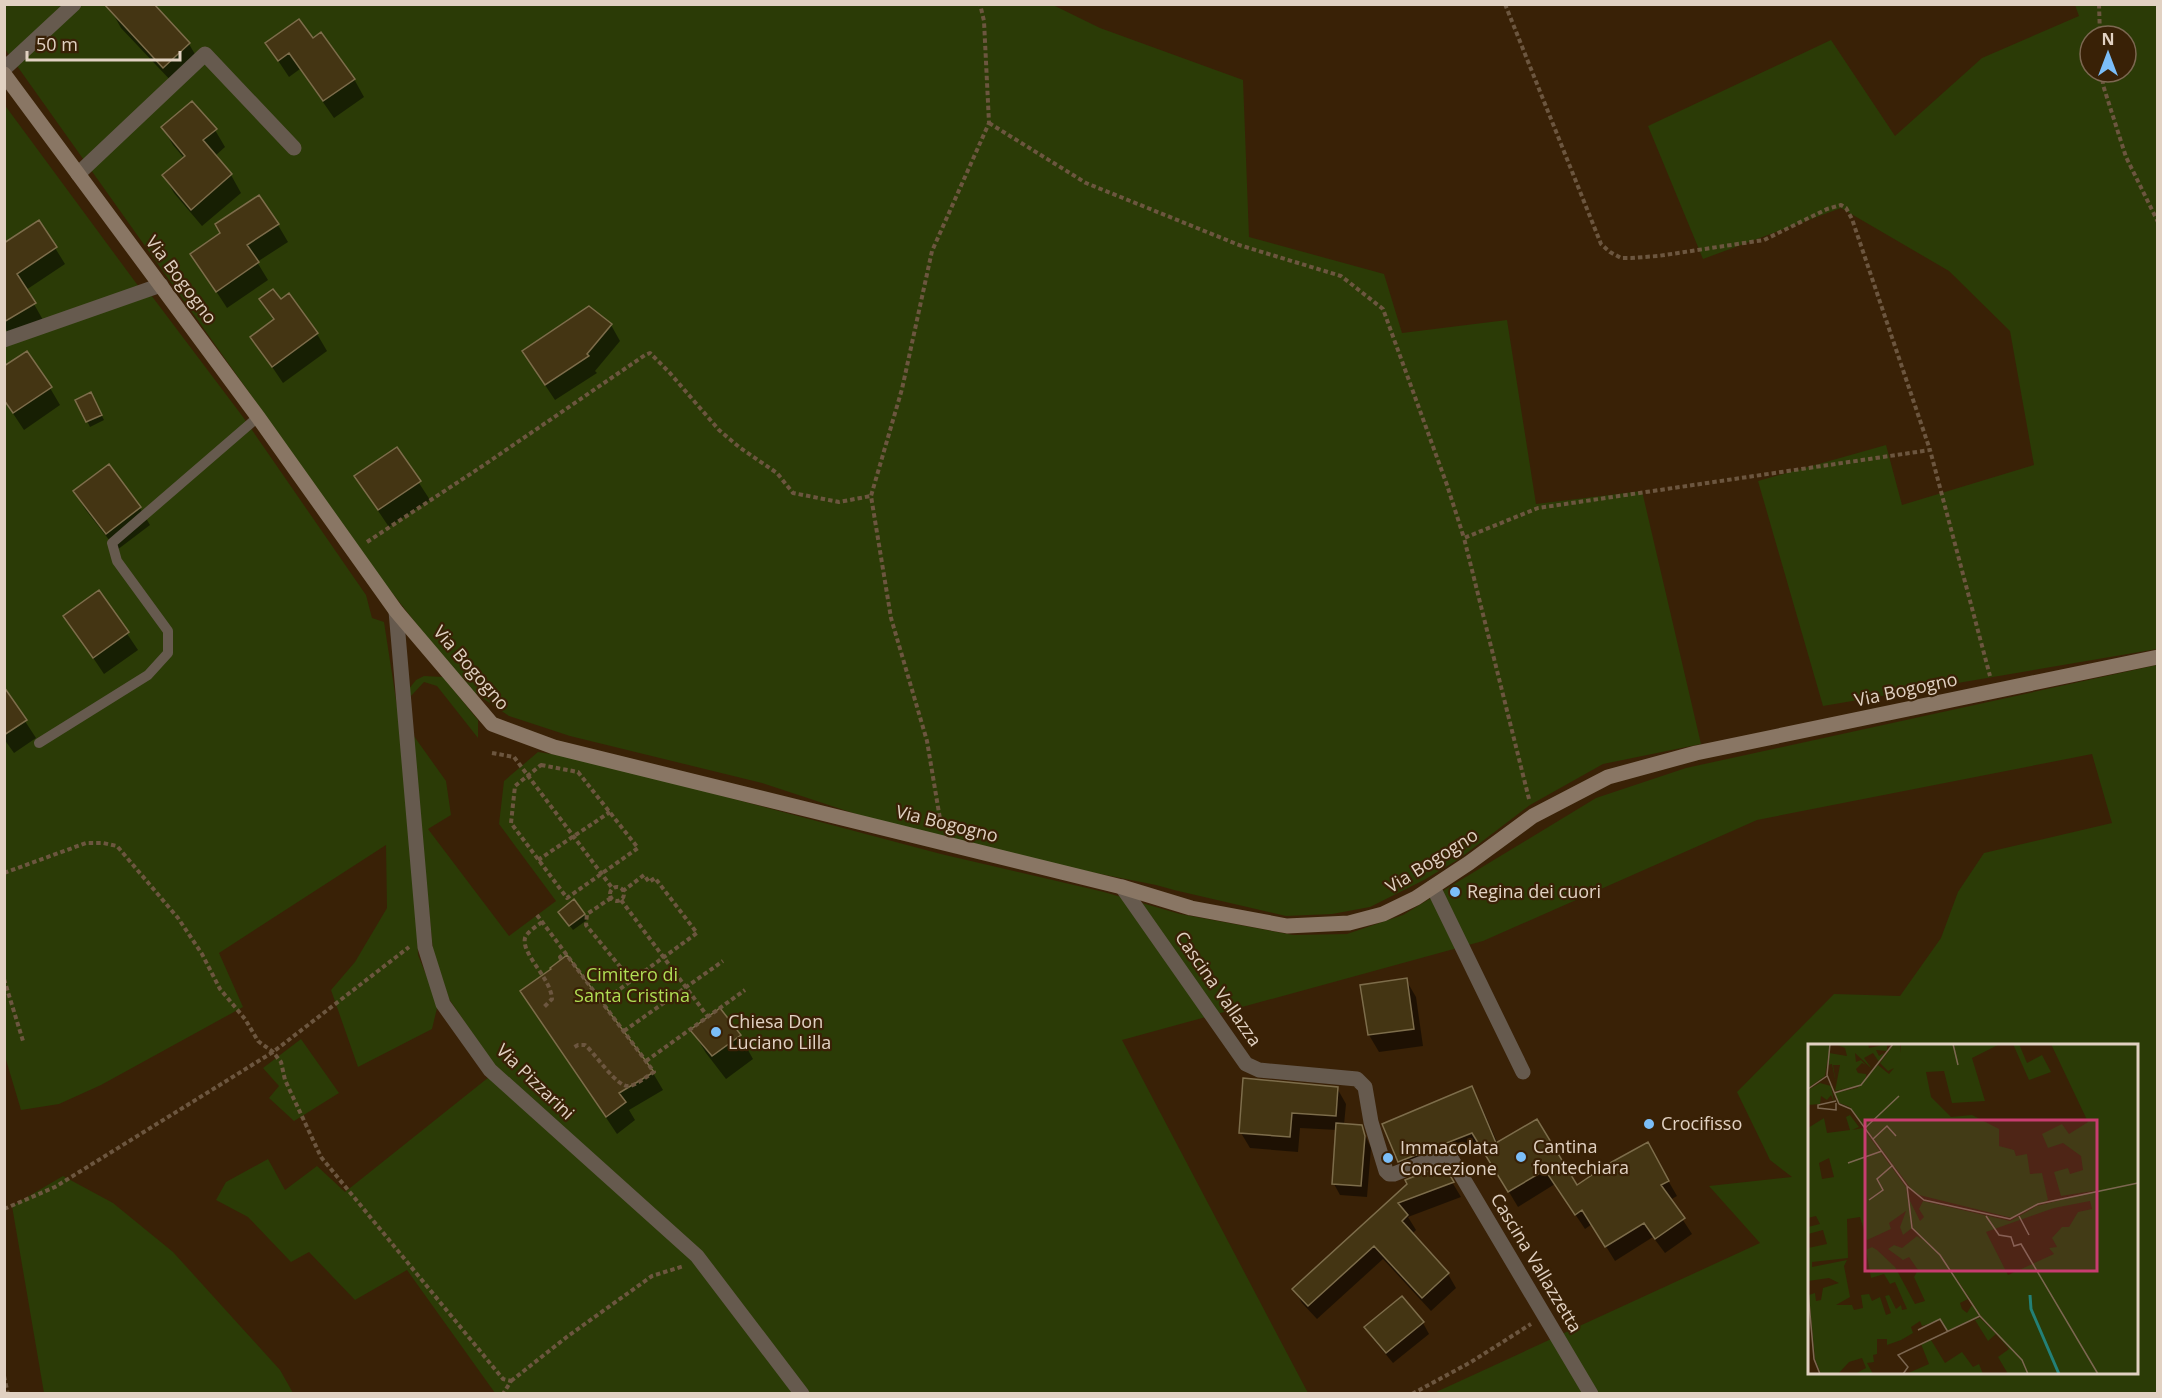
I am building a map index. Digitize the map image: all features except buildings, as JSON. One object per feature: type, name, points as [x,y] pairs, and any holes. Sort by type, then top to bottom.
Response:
[{"type":"main road","name":"Via Bogogno","points":[[4,74],[258,417],[396,611],[492,724],[554,747],[1122,887],[1191,908],[1287,926],[1349,923],[1383,914],[1416,898],[1533,816],[1608,777],[1696,753],[2157,657]]},
{"type":"street","points":[[4,69],[74,4]]},
{"type":"street","points":[[78,174],[205,54],[294,148]]},
{"type":"street","points":[[4,340],[161,285]]},
{"type":"street","name":"Via Pizzarini","points":[[396,611],[425,947],[443,1004],[490,1070],[697,1256],[802,1394]]},
{"type":"street","name":"Cascina Vallazza","points":[[1122,887],[1246,1064],[1251,1068],[1357,1079],[1362,1082],[1365,1087],[1371,1122],[1386,1171],[1389,1174],[1447,1153]]},
{"type":"street","points":[[1433,887],[1523,1072]]},
{"type":"street","name":"Cascina Vallazzetta","points":[[1447,1153],[1591,1394]]},
{"type":"lane","points":[[39,743],[148,675],[168,653],[168,631],[117,561],[112,543],[258,417]]},
{"type":"path","points":[[944,843],[927,741],[891,618],[871,496],[902,389],[932,251],[988,123],[984,21],[980,4]]},
{"type":"path","points":[[1505,4],[1601,244],[1610,252],[1621,258],[1658,256],[1764,240],[1827,209],[1841,205],[1846,208],[1852,219],[1930,450],[1994,691]]},
{"type":"path","points":[[2099,4],[2100,24]]},
{"type":"path","points":[[2103,84],[2126,157],[2157,222]]},
{"type":"path","points":[[988,123],[1086,183],[1239,245],[1341,276],[1383,309],[1464,538],[1533,816]]},
{"type":"path","points":[[354,551],[651,353],[719,430],[777,473],[793,493],[839,502],[871,496]]},
{"type":"path","points":[[1464,538],[1538,508],[1930,450]]},
{"type":"path","points":[[492,753],[514,757],[613,889]]},
{"type":"path","points":[[541,765],[578,772],[638,848],[567,898],[511,823],[514,786],[528,775],[541,765]]},
{"type":"path","points":[[538,860],[610,812]]},
{"type":"path","points":[[4,873],[86,843],[117,846],[178,918],[202,954],[220,989],[245,1019],[258,1041],[273,1052],[281,1062],[285,1080],[321,1157],[503,1379],[511,1381]]},
{"type":"path","points":[[602,1002],[697,933],[655,878],[649,882],[644,876],[623,891]]},
{"type":"path","points":[[613,889],[618,888],[623,891]]},
{"type":"path","points":[[611,898],[610,893],[613,889]]},
{"type":"path","points":[[621,900],[624,896],[623,891]]},
{"type":"path","points":[[611,898],[614,901],[621,900]]},
{"type":"path","points":[[611,898],[587,914],[586,925],[631,981]]},
{"type":"path","points":[[621,900],[708,1017]]},
{"type":"path","points":[[537,915],[654,1072],[631,1086],[626,1086],[616,1079],[585,1045],[573,1048]]},
{"type":"path","points":[[543,922],[527,935],[525,944],[532,960],[550,986],[552,999],[544,1007]]},
{"type":"path","points":[[4,1209],[55,1187],[273,1052],[424,936]]},
{"type":"path","points":[[561,959],[560,957],[565,953]]},
{"type":"path","points":[[624,1031],[723,961]]},
{"type":"path","points":[[4,979],[23,1041]]},
{"type":"path","points":[[646,1061],[745,990]]},
{"type":"path","points":[[503,1394],[511,1381],[568,1336],[652,1276],[702,1263]]},
{"type":"path","points":[[1412,1394],[1471,1362],[1545,1316]]},
{"type":"path","points":[[4,1376],[8,1394]]},
{"type":"green space","points":[[4,5],[1053,5],[1100,28],[1243,80],[1249,237],[1384,274],[1402,333],[1507,320],[1536,504],[1642,491],[1701,744],[1603,764],[1530,805],[1459,859],[1424,880],[1370,907],[1332,914],[1286,916],[1156,885],[944,843],[762,783],[570,736],[509,716],[466,687],[360,552],[5,49]]},
{"type":"green space","points":[[2075,5],[2157,5],[2157,649],[1823,706],[1758,481],[1886,445],[1902,505],[2034,465],[2010,331],[1949,271],[1841,208],[1703,259],[1648,126],[1831,40],[1895,136],[1982,58],[2079,16]]},
{"type":"green space","points":[[4,104],[139,287],[4,335]]},
{"type":"green space","points":[[151,295],[243,417],[366,595],[372,618],[384,622],[403,745],[418,955],[438,1004],[432,1029],[358,1067],[331,990],[355,962],[387,908],[386,845],[219,953],[243,1007],[101,1085],[59,1104],[21,1110],[4,1053],[4,345]]},
{"type":"green space","name":"Cimitero di Santa Cristina","points":[[2157,665],[2157,1393],[1434,1393],[1760,1243],[1709,1186],[1792,1177],[1770,1160],[1737,1092],[1834,994],[1900,996],[1941,938],[1958,892],[1984,853],[2112,823],[2092,754],[1757,820],[1483,941],[1122,1040],[1308,1393],[806,1394],[698,1253],[492,1062],[449,999],[433,950],[411,732],[446,781],[451,815],[428,829],[509,936],[556,901],[499,824],[504,781],[538,752],[583,759],[941,854],[1104,892],[1180,914],[1293,935],[1347,934],[1403,915],[1596,798],[1686,768]]},
{"type":"green space","points":[[424,676],[443,677],[478,720],[478,738],[437,686],[424,682],[411,696],[408,690],[416,680]]},
{"type":"green space","points":[[301,1039],[339,1093],[294,1121],[269,1098],[279,1086],[263,1068]]},
{"type":"green space","points":[[489,1077],[679,1244],[796,1393],[495,1393],[407,1270],[355,1300],[309,1252],[291,1262],[248,1217],[216,1200],[226,1182],[268,1159],[285,1190],[317,1166],[345,1192]]},
{"type":"green space","points":[[63,1176],[113,1203],[173,1252],[280,1370],[293,1393],[44,1393],[12,1206]]},
{"type":"place","name":"Regina dei cuori","points":[[1455,892]]},
{"type":"place","name":"Chiesa Don Luciano Lilla","points":[[716,1032]]},
{"type":"place","name":"Crocifisso","points":[[1649,1124]]},
{"type":"place","name":"Cantina fontechiara","points":[[1521,1157]]},
{"type":"place","name":"Immacolata Concezione","points":[[1388,1158]]}]
